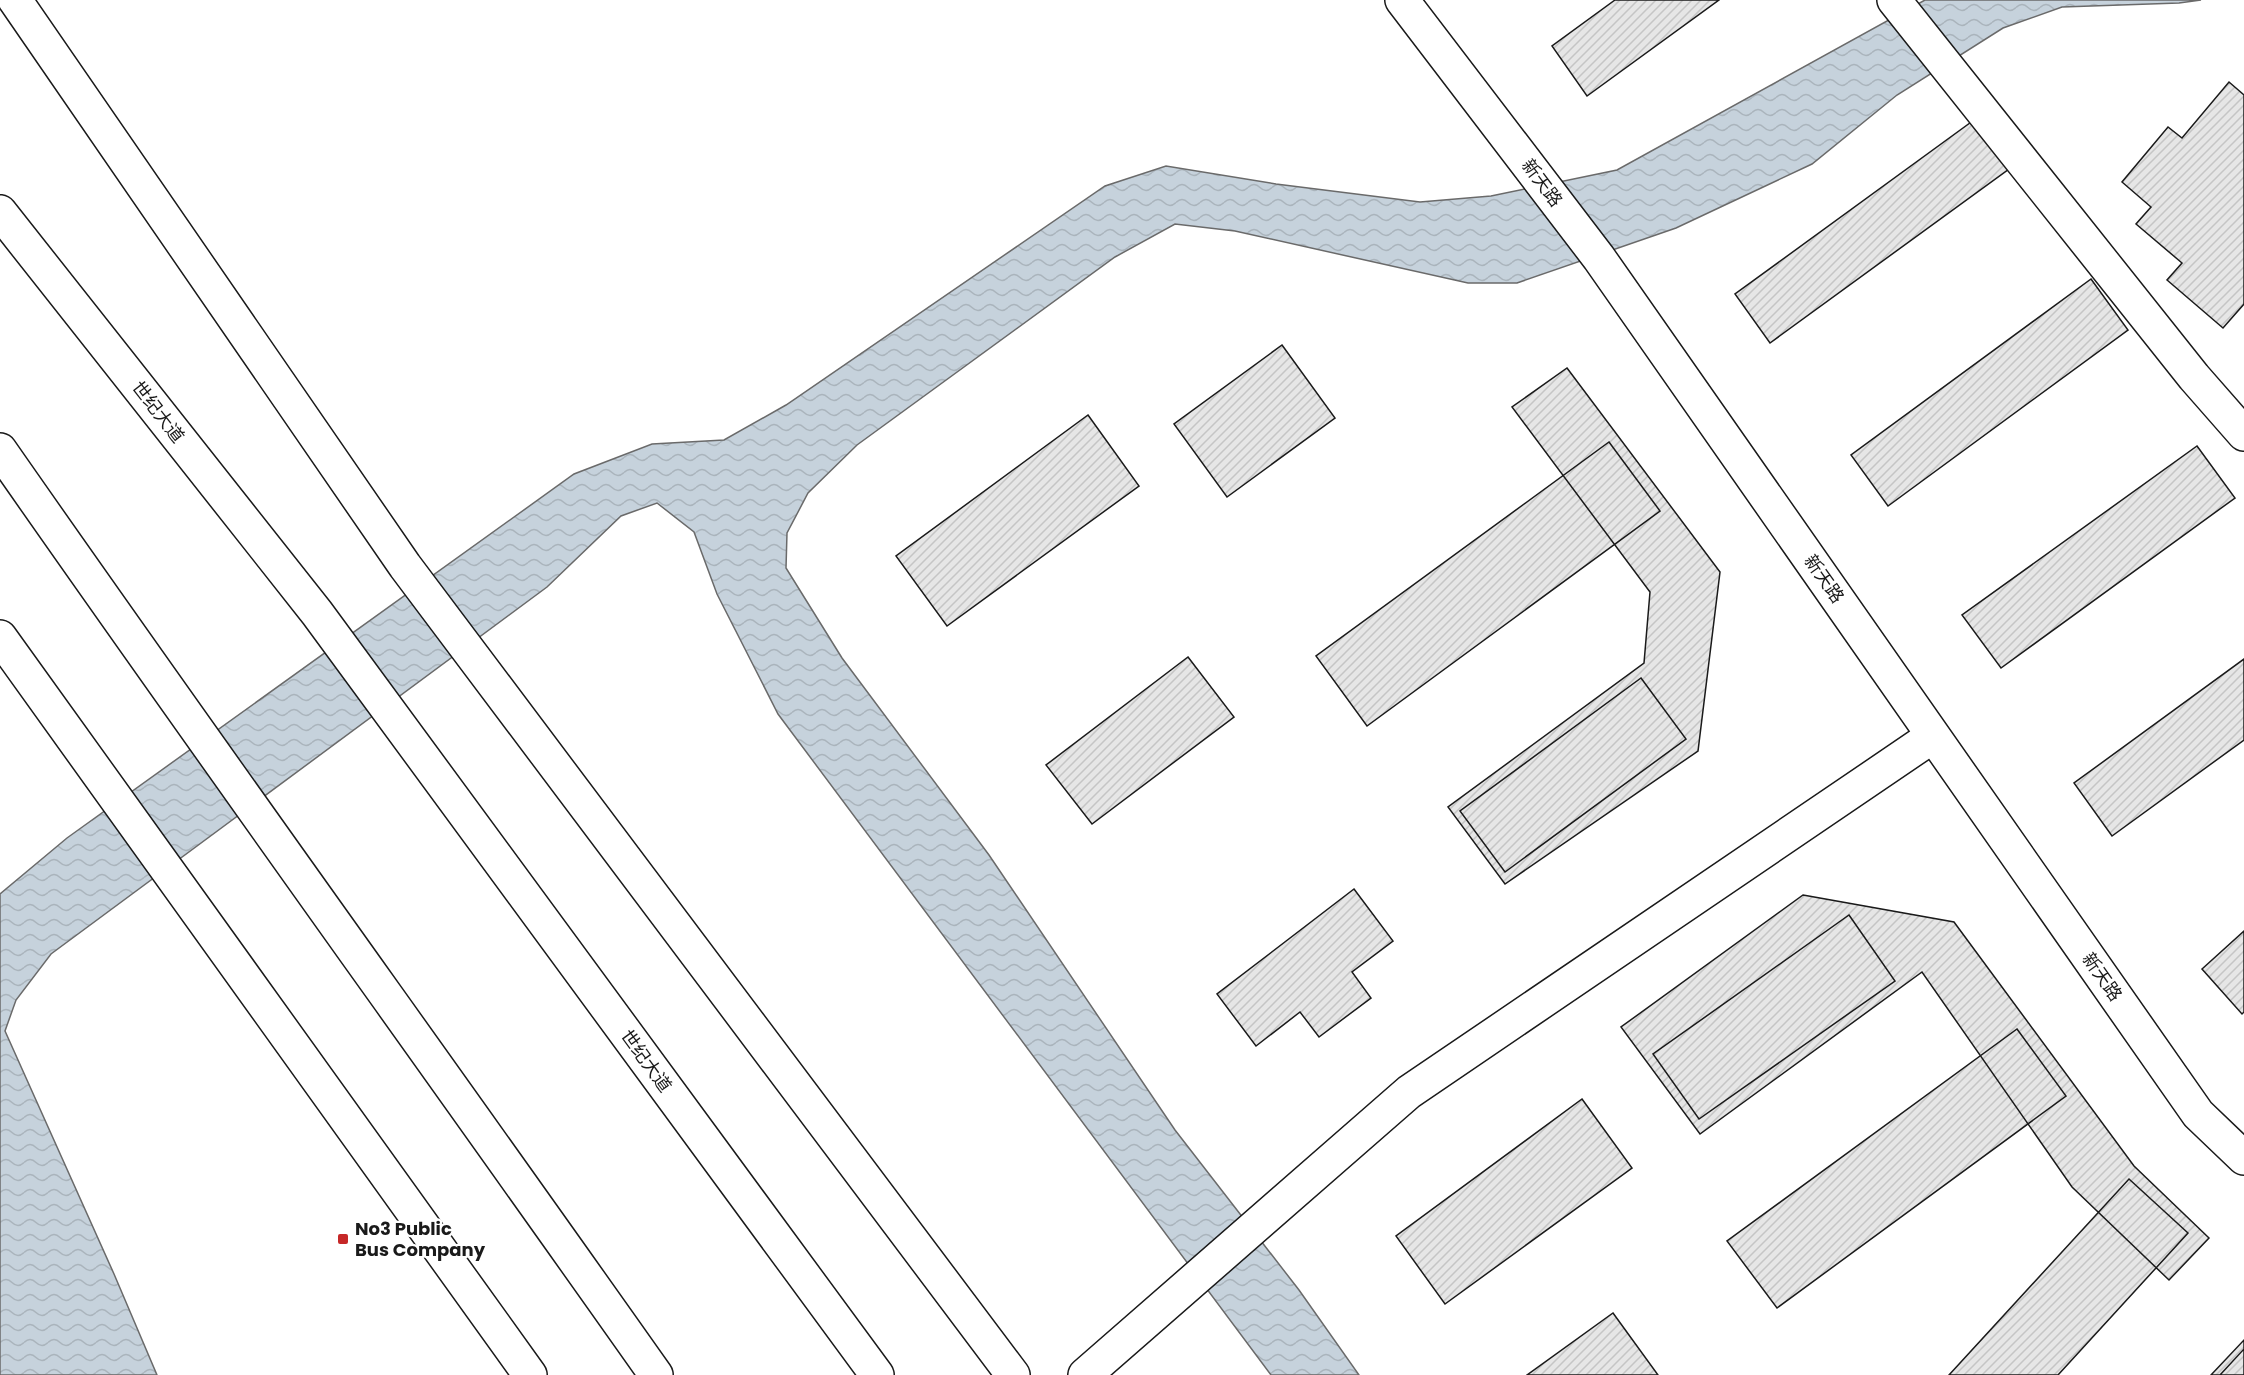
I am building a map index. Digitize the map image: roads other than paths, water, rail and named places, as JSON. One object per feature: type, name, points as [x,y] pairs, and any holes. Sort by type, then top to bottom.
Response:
[{"type":"main road","points":[[15,0],[405,566],[1013,1375]]},
{"type":"main road","name":"新天路","points":[[1402,0],[1599,258],[2198,1114],[2244,1158]]},
{"type":"main road","points":[[1894,0],[2194,377],[2244,434]]},
{"type":"main road","name":"世纪大道","points":[[0,212],[317,612],[877,1375]]},
{"type":"main road","points":[[0,450],[188,720],[280,844],[656,1375]]},
{"type":"main road","points":[[0,637],[530,1375]]},
{"type":"main road","points":[[1085,1375],[1409,1092],[1933,736]]},
{"type":"water","points":[[1925,0],[2201,0],[2179,3],[2062,7],[2003,28],[1897,95],[1812,164],[1676,228],[1517,283],[1468,283],[1235,231],[1175,224],[1115,257],[857,445],[808,493],[787,533],[786,568],[842,658],[989,855],[1175,1130],[1299,1290],[1359,1375],[1271,1375],[778,714],[717,594],[694,532],[657,503],[621,516],[547,587],[51,954],[16,1000],[5,1031],[157,1375],[0,1375],[0,894],[67,838],[574,474],[652,444],[724,440],[786,405],[1105,186],[1166,166],[1276,184],[1420,202],[1491,196],[1617,170]]},
{"type":"place","name":"No3 Public Bus Company","points":[[343,1239]]}]
